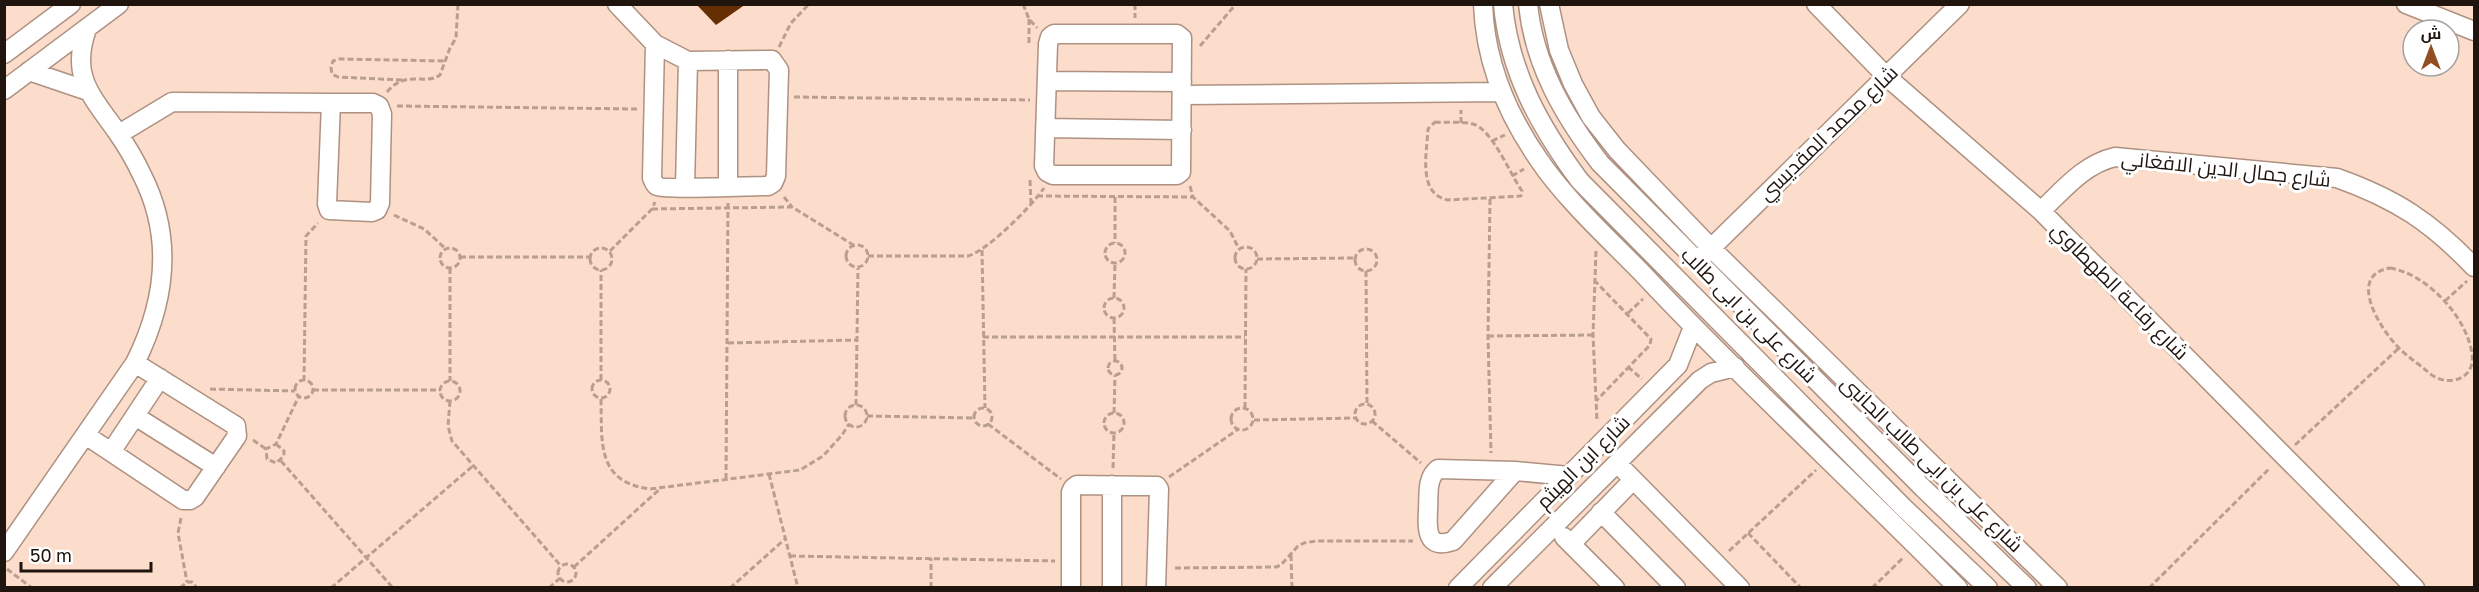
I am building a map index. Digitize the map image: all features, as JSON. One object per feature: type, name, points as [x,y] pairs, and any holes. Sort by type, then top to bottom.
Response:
[{"type":"street","points":[[5,53],[71,4]]},
{"type":"street","points":[[4,90],[119,4]]},
{"type":"street","points":[[617,4],[655,44],[688,61],[772,60],[779,70],[776,176],[773,183],[768,186],[728,187],[660,188],[655,185],[652,178],[655,44]]},
{"type":"street","points":[[1483,4],[1484,27],[1501,92],[1539,161],[1693,327],[1958,588]]},
{"type":"street","name":"شارع على بن ابى طالب","points":[[1503,4],[1514,65],[1531,106],[1551,143],[1580,181],[1903,507],[1988,588]]},
{"type":"street","name":"شارع على بن ابى طالب","points":[[1528,4],[1539,57],[1554,94],[1574,128],[1600,163],[1923,488],[2027,588]]},
{"type":"street","name":"شارع على بن ابى طالب الجانبى","points":[[1549,4],[1559,50],[1573,84],[1591,117],[1617,150],[1711,248],[2058,588]]},
{"type":"street","name":"شارع رفاعة الطهطاوي","points":[[1816,4],[1886,76],[2041,211],[2415,588]]},
{"type":"street","name":"شارع محمد المقديسي","points":[[1696,262],[1960,4]]},
{"type":"street","points":[[2406,4],[2475,31]]},
{"type":"street","points":[[4,552],[87,436],[135,363],[150,332],[162,275],[163,249],[160,223],[153,198],[119,134],[88,91],[82,76],[81,44],[87,29]]},
{"type":"street","points":[[1054,34],[1177,34],[1182,38],[1181,172],[1177,175],[1053,175],[1047,172],[1044,166],[1050,37],[1054,34]]},
{"type":"street","points":[[728,60],[728,187]]},
{"type":"street","points":[[685,187],[688,61]]},
{"type":"street","points":[[29,71],[88,91]]},
{"type":"street","points":[[1047,81],[1182,88],[1501,92]]},
{"type":"street","points":[[119,134],[172,102],[373,103],[379,106],[382,114],[380,203],[377,210],[329,210],[327,204],[331,103]]},
{"type":"street","points":[[1045,128],[1182,130]]},
{"type":"street","name":"شارع جمال الدين الافغاني","points":[[2041,211],[2089,166],[2115,157],[2337,178],[2370,190],[2402,206],[2431,226],[2475,267]]},
{"type":"street","name":"شارع ابن الهيثم","points":[[1458,588],[1678,365],[1693,327]]},
{"type":"street","points":[[87,436],[183,500],[190,500],[237,436],[237,426],[135,363]]},
{"type":"street","name":"شارع ابن الهيثم","points":[[1492,588],[1700,380],[1735,366]]},
{"type":"street","points":[[111,452],[160,378]]},
{"type":"street","points":[[135,416],[216,467]]},
{"type":"street","points":[[1829,459],[1842,446]]},
{"type":"street","points":[[1617,463],[1740,588]]},
{"type":"street","points":[[1515,471],[1453,541],[1443,544],[1433,541],[1427,532],[1429,481],[1433,473],[1445,467],[1515,471],[1569,476]]},
{"type":"street","points":[[1571,544],[1633,480]]},
{"type":"street","points":[[1071,588],[1073,488],[1077,485],[1112,485],[1157,486],[1156,588]]},
{"type":"street","points":[[1112,485],[1112,588]]},
{"type":"street","points":[[1903,507],[1923,488]]},
{"type":"street","points":[[1601,512],[1676,588]]},
{"type":"street","points":[[1554,527],[1615,588]]},
{"type":"path","points":[[445,61],[339,59],[333,62],[331,68],[332,74],[338,77],[403,81],[436,78],[443,70],[456,38],[458,4]]},
{"type":"path","points":[[772,60],[791,23],[809,4]]},
{"type":"path","points":[[1023,4],[1029,19],[1050,37]]},
{"type":"path","points":[[1182,54],[1202,45],[1236,4]]},
{"type":"path","points":[[379,106],[389,90],[403,81]]},
{"type":"path","points":[[778,97],[1030,100]]},
{"type":"path","points":[[379,106],[654,109]]},
{"type":"path","points":[[1432,123],[1472,123],[1487,134],[1522,191],[1519,197],[1490,199],[1448,200],[1433,193],[1427,177],[1428,129],[1432,123]]},
{"type":"path","points":[[868,256],[968,256],[982,250],[1037,196],[1046,184],[1047,172]]},
{"type":"path","points":[[610,251],[652,208],[660,188]]},
{"type":"path","points":[[1037,196],[1193,197],[1230,231],[1239,249]]},
{"type":"path","points":[[1115,197],[1115,243]]},
{"type":"path","points":[[1490,199],[1488,336],[1491,470]]},
{"type":"path","points":[[652,208],[792,207],[855,246],[864,248],[868,256],[867,262],[858,268],[851,266],[846,255],[849,249],[855,246]]},
{"type":"path","points":[[726,479],[728,209]]},
{"type":"path","points":[[304,381],[306,237],[329,210]]},
{"type":"path","points":[[377,210],[402,218],[424,229],[445,248],[455,249],[460,257]]},
{"type":"path","points":[[1597,226],[1593,335],[1599,447]]},
{"type":"path","points":[[1115,243],[1123,247],[1125,251],[1123,259],[1115,263],[1110,262],[1105,253],[1106,248],[1115,243]]},
{"type":"path","points":[[600,247],[610,251],[612,263],[601,270],[592,266],[589,257],[591,252],[600,247]]},
{"type":"path","points":[[445,248],[439,257],[440,263],[450,268],[457,265],[460,257]]},
{"type":"path","points":[[1239,249],[1251,249],[1257,259]]},
{"type":"path","points":[[1239,249],[1235,256],[1237,265],[1245,269],[1251,268],[1257,259]]},
{"type":"path","points":[[1361,249],[1372,250],[1377,256],[1377,263],[1373,269],[1366,271],[1357,267],[1354,258],[1361,249]]},
{"type":"path","points":[[982,250],[985,408]]},
{"type":"path","points":[[460,257],[589,257]]},
{"type":"path","points":[[1257,259],[1354,258]]},
{"type":"path","points":[[1114,298],[1115,263]]},
{"type":"path","points":[[450,268],[450,381]]},
{"type":"path","points":[[856,405],[858,268]]},
{"type":"path","points":[[1245,269],[1245,408]]},
{"type":"path","points":[[601,270],[601,380]]},
{"type":"path","points":[[2382,270],[2397,270],[2430,287],[2445,301],[2465,331],[2472,354],[2469,369],[2464,376],[2449,382],[2434,378],[2381,327],[2368,294],[2368,286],[2376,274],[2382,270]]},
{"type":"path","points":[[1366,271],[1367,404],[1375,411],[1372,421]]},
{"type":"path","points":[[2445,301],[2475,274]]},
{"type":"path","points":[[1594,280],[1651,339],[1650,345],[1596,400]]},
{"type":"path","points":[[1114,298],[1124,306],[1122,314],[1114,318]]},
{"type":"path","points":[[1114,298],[1106,302],[1105,310],[1110,317],[1114,318]]},
{"type":"path","points":[[1114,318],[1115,361]]},
{"type":"path","points":[[1488,336],[1593,335]]},
{"type":"path","points":[[984,337],[1245,337]]},
{"type":"path","points":[[728,343],[857,340]]},
{"type":"path","points":[[1115,361],[1121,363],[1123,368],[1121,373],[1115,375]]},
{"type":"path","points":[[1115,361],[1111,363],[1109,370],[1115,375]]},
{"type":"path","points":[[1114,414],[1115,375]]},
{"type":"path","points":[[601,380],[606,381],[611,389],[606,398],[601,399],[592,393],[595,382],[601,380]]},
{"type":"path","points":[[295,391],[297,384],[304,381],[312,385],[313,390]]},
{"type":"path","points":[[450,381],[456,383],[460,388],[460,394],[456,399],[450,400],[443,398],[440,390],[445,382],[450,381]]},
{"type":"path","points":[[208,389],[295,391]]},
{"type":"path","points":[[313,390],[440,390]]},
{"type":"path","points":[[295,391],[299,396],[308,397],[313,390]]},
{"type":"path","points":[[276,444],[299,396]]},
{"type":"path","points":[[601,399],[602,446],[605,459],[612,472],[623,481],[636,487],[650,489],[800,470],[812,464],[833,446],[849,424]]},
{"type":"path","points":[[450,400],[448,426],[452,441],[561,566]]},
{"type":"path","points":[[1356,418],[1357,408],[1367,404]]},
{"type":"path","points":[[856,405],[864,408],[867,416],[863,424],[858,426],[849,424],[846,411],[856,405]]},
{"type":"path","points":[[974,418],[977,410],[985,408],[990,411],[992,418],[988,424]]},
{"type":"path","points":[[1237,430],[1231,421],[1234,411],[1245,408],[1251,412],[1254,420]]},
{"type":"path","points":[[1114,414],[1118,414],[1123,421],[1121,430],[1109,433],[1104,426],[1106,417],[1114,414]]},
{"type":"path","points":[[867,416],[974,418]]},
{"type":"path","points":[[974,418],[978,424],[988,424],[1073,488]]},
{"type":"path","points":[[1254,420],[1356,418],[1363,424],[1372,421]]},
{"type":"path","points":[[1157,486],[1237,430],[1248,429],[1254,420]]},
{"type":"path","points":[[1372,421],[1433,473]]},
{"type":"path","points":[[1112,485],[1114,433]]},
{"type":"path","points":[[276,444],[284,451],[281,461]]},
{"type":"path","points":[[276,444],[270,445],[265,454],[271,462],[281,461]]},
{"type":"path","points":[[1716,563],[1829,459]]},
{"type":"path","points":[[281,461],[393,588]]},
{"type":"path","points":[[331,588],[474,465]]},
{"type":"path","points":[[769,474],[798,588]]},
{"type":"path","points":[[574,567],[664,486]]},
{"type":"path","points":[[187,582],[178,532],[180,521],[190,500]]},
{"type":"path","points":[[1748,533],[1801,588]]},
{"type":"path","points":[[730,588],[786,538]]},
{"type":"path","points":[[1156,569],[1276,567],[1286,561],[1291,553],[1304,543],[1316,541],[1433,541]]},
{"type":"path","points":[[1872,588],[1916,545]]},
{"type":"path","points":[[1291,553],[1292,588]]},
{"type":"path","points":[[790,556],[1071,561]]},
{"type":"path","points":[[931,558],[931,588]]},
{"type":"path","points":[[560,578],[558,572],[561,566],[567,564],[574,567]]},
{"type":"path","points":[[4,567],[32,588]]},
{"type":"path","points":[[560,578],[570,580],[575,575],[574,567]]},
{"type":"path","points":[[549,588],[560,578]]},
{"type":"path","points":[[180,588],[187,582],[192,582],[197,588]]},
{"type":"building","points":[[696,4],[746,4],[716,25]]}]
